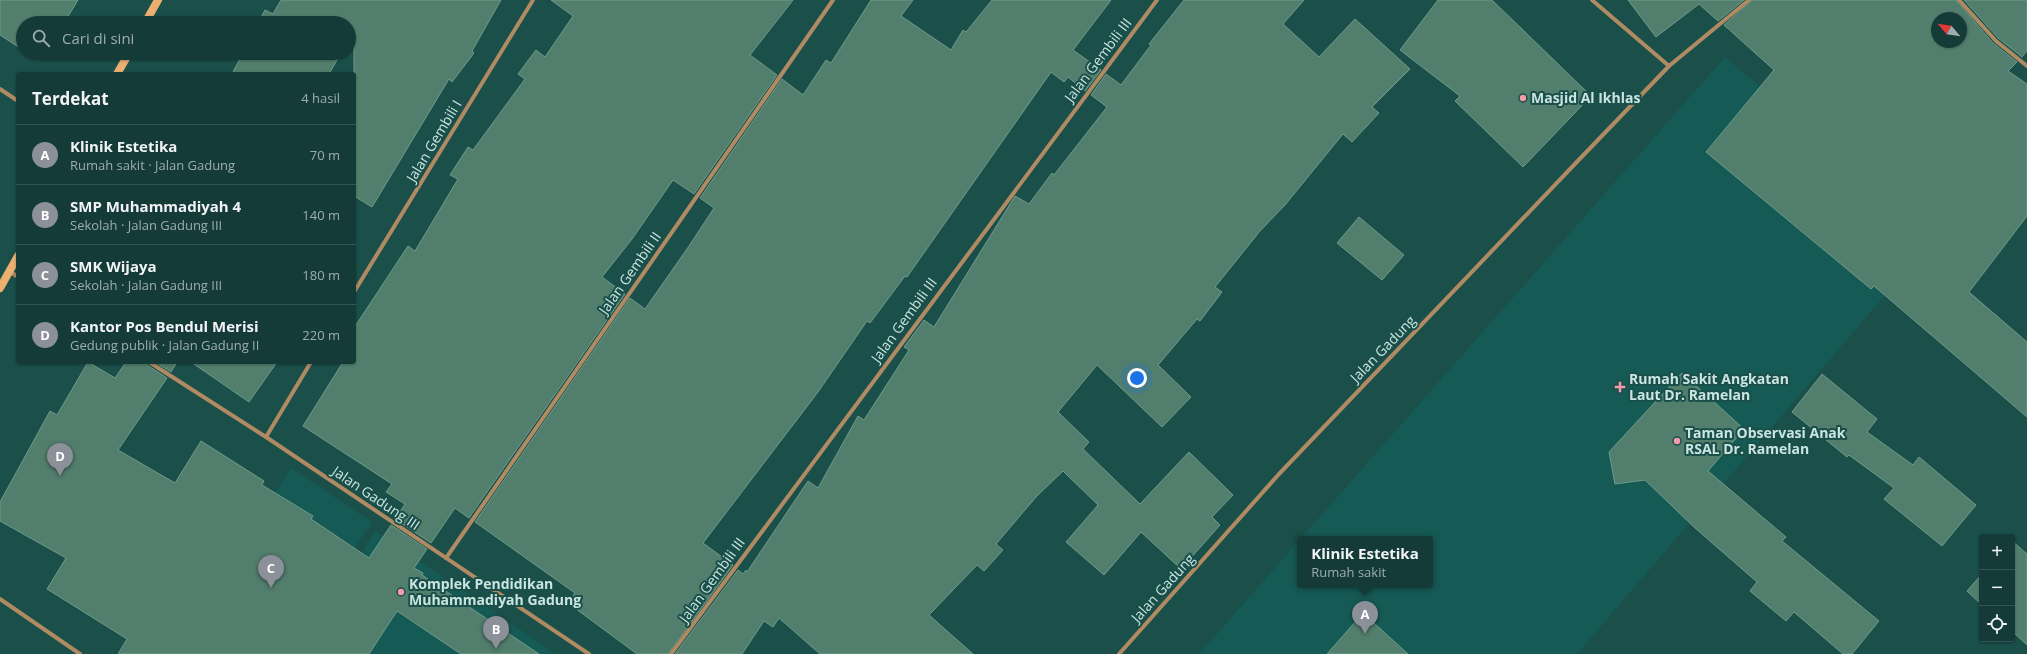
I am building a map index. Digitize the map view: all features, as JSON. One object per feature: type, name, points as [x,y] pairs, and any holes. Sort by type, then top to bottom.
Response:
[{"type":"street","points":[[149,16],[158,0]]},
{"type":"street","name":"Jalan Gembili I","points":[[356,289],[533,0]]},
{"type":"street","name":"Jalan Gembili II","points":[[446,558],[833,0]]},
{"type":"street","name":"Jalan Gembili III","points":[[671,654],[1157,0]]},
{"type":"street","points":[[1592,0],[1669,66]]},
{"type":"street","name":"Jalan Gadung","points":[[1120,654],[1279,474],[1669,66],[1749,0]]},
{"type":"street","points":[[1959,0],[1996,41],[2027,66]]},
{"type":"street","points":[[118,72],[125,60]]},
{"type":"street","points":[[0,89],[16,100]]},
{"type":"street","points":[[0,288],[16,259]]},
{"type":"street","points":[[9,271],[16,276]]},
{"type":"street","name":"Jalan Gadung III","points":[[152,364],[266,437],[589,654]]},
{"type":"street","points":[[266,437],[311,364]]},
{"type":"street","points":[[0,599],[80,654]]},
{"type":"shaded area","name":"Rumah Sakit Angkatan Laut Dr. Ramelan","points":[[1725,57],[1936,236],[1577,654],[1199,654],[1297,542],[1297,588],[1433,588],[1433,536],[1303,536]]},
{"type":"shaded area","points":[[291,468],[372,522],[285,654],[170,654]]},
{"type":"shaded area","name":"Komplek Pendidikan Muhammadiyah Gadung","points":[[376,531],[556,654],[294,654]]},
{"type":"building","points":[[0,0],[78,0],[68,16],[16,16],[16,45],[0,35]]},
{"type":"building","points":[[281,0],[501,0],[472,51],[474,53],[452,82],[449,79],[372,207],[356,197],[356,72],[354,72],[354,60],[356,60],[356,16],[262,16],[265,10],[273,14]]},
{"type":"building","points":[[551,0],[793,0],[750,55],[777,75],[694,194],[673,180],[632,239],[602,277],[625,294],[469,518],[455,508],[431,543],[395,519],[405,504],[386,492],[392,484],[303,426],[342,364],[356,364],[356,325],[408,246],[415,251],[458,179],[450,175],[468,147],[473,150],[525,79],[518,74],[536,50],[545,57],[573,16]]},
{"type":"building","points":[[871,0],[913,0],[901,16],[951,50],[963,30],[966,32],[992,0],[1111,0],[1073,50],[1101,70],[1085,91],[1068,77],[1064,82],[1051,72],[907,277],[905,276],[870,323],[867,321],[818,392],[703,543],[733,565],[668,654],[637,654],[568,603],[575,593],[475,522],[630,298],[645,309],[689,246],[714,208],[700,198],[782,79],[803,95],[826,60],[831,63]]},
{"type":"building","points":[[1184,0],[1304,0],[1283,24],[1319,57],[1355,19],[1410,69],[1372,107],[1379,113],[1352,142],[1343,134],[1285,205],[1260,231],[1215,287],[1222,292],[1200,321],[1197,319],[1158,365],[1191,397],[1162,427],[1097,365],[1058,412],[1089,442],[1083,449],[1140,504],[1189,452],[1233,495],[1212,517],[1220,525],[1181,569],[1141,532],[1104,575],[1066,542],[1098,505],[1063,471],[1036,497],[996,544],[1003,550],[984,571],[977,565],[929,615],[973,654],[820,654],[779,618],[773,627],[764,621],[742,654],[675,654],[738,570],[743,574],[746,570],[747,572],[808,481],[818,488],[858,416],[864,420],[909,350],[904,347],[924,320],[934,327],[1015,196],[1029,204],[1052,173],[1054,175],[1107,107],[1091,95],[1106,74],[1121,85],[1151,45],[1149,44]]},
{"type":"building","points":[[1438,0],[1492,0],[1591,96],[1523,167],[1455,101],[1460,96],[1400,50]]},
{"type":"building","points":[[1628,0],[1744,0],[1718,21],[1699,4],[1656,37]]},
{"type":"building","points":[[1752,0],[1956,0],[1966,12],[1931,12],[1931,48],[1967,48],[1967,13],[1993,43],[2017,62],[2008,71],[2027,84],[2027,216],[1969,292],[2027,342],[2027,417],[1874,286],[1871,289],[1706,152],[1774,70],[1724,25]]},
{"type":"building","points":[[1964,0],[2027,0],[2027,51],[2022,57],[1998,38]]},
{"type":"building","points":[[239,60],[337,60],[330,72],[233,72]]},
{"type":"building","points":[[1359,217],[1404,255],[1382,280],[1337,243]]},
{"type":"building","points":[[87,364],[91,364],[115,378],[125,364],[147,364],[167,378],[118,450],[175,483],[201,441],[264,481],[262,485],[313,516],[311,519],[369,558],[391,525],[427,549],[414,568],[423,573],[422,575],[539,654],[461,654],[397,611],[369,654],[118,654],[127,639],[47,589],[66,558],[0,521],[0,502],[50,411],[57,415]]},
{"type":"building","points":[[158,364],[176,364],[171,372]]},
{"type":"building","points":[[194,364],[276,364],[249,402]]},
{"type":"building","points":[[1682,373],[1744,429],[1708,471],[1786,537],[1782,541],[1879,621],[1852,654],[1843,654],[1794,612],[1786,621],[1750,591],[1757,582],[1695,528],[1645,480],[1615,484],[1609,452]]},
{"type":"building","points":[[1822,374],[1877,419],[1867,432],[1913,465],[1919,457],[1976,505],[1942,546],[1884,499],[1894,488],[1849,455],[1847,457],[1792,412]]},
{"type":"building","points":[[2015,544],[2027,554],[2027,645],[2015,634]]},
{"type":"building","points":[[1979,577],[1979,602],[1967,591]]},
{"type":"building","points":[[1363,613],[1408,654],[1327,654]]},
{"type":"place","name":"Masjid Al Ikhlas","points":[[1523,98]]},
{"type":"place","name":"Rumah Sakit Angkatan Laut Dr. Ramelan","points":[[1620,387]]},
{"type":"place","name":"Taman Observasi Anak RSAL Dr. Ramelan","points":[[1677,441]]},
{"type":"place","name":"Kantor Pos Bendul Merisi","points":[[60,476]]},
{"type":"place","name":"SMK Wijaya","points":[[271,588]]},
{"type":"place","name":"Komplek Pendidikan Muhammadiyah Gadung","points":[[401,592]]},
{"type":"place","name":"Klinik Estetika","points":[[1365,634]]},
{"type":"place","name":"SMP Muhammadiyah 4","points":[[496,649]]}]
